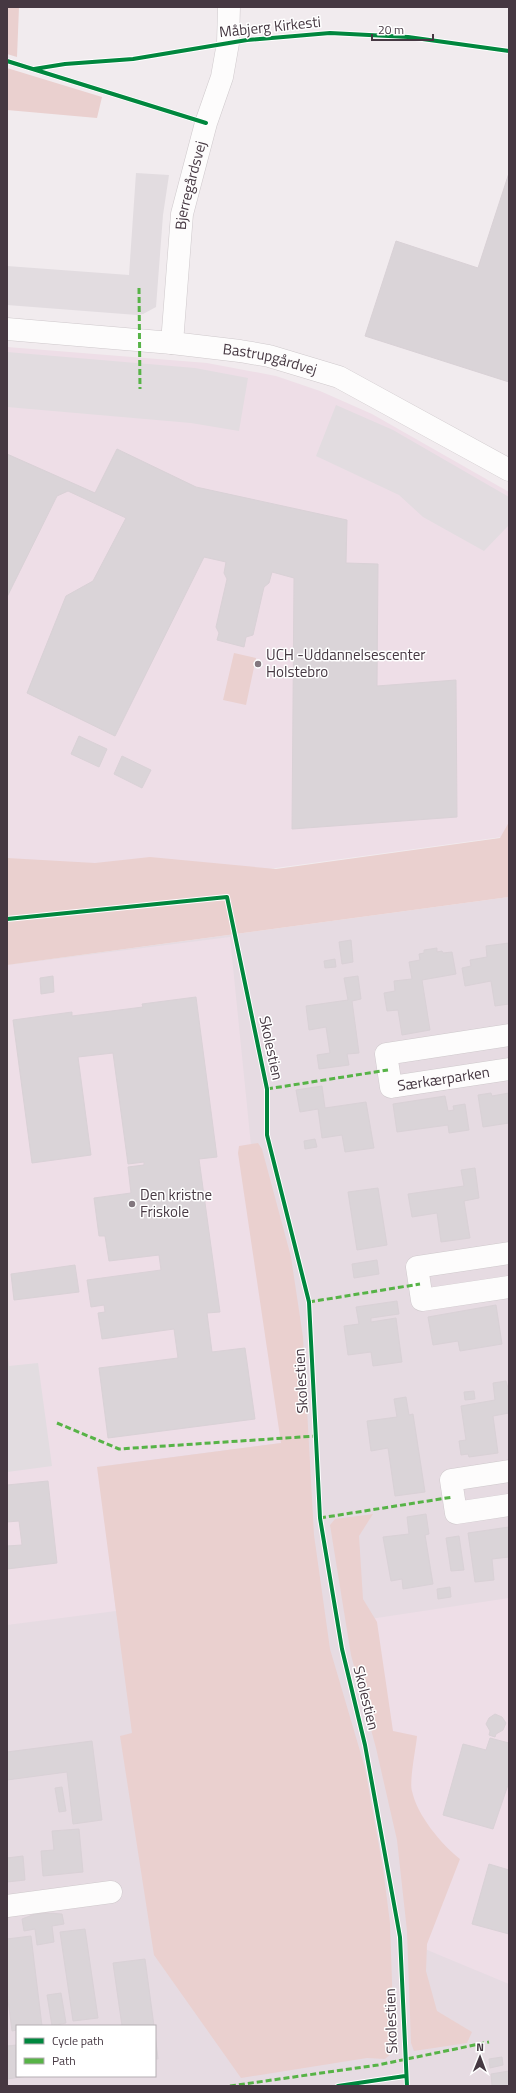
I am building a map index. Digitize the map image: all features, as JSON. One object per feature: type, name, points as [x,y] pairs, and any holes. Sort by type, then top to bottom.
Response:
[{"type":"street","name":"Bjerregårdsvej","points":[[172,343],[182,214],[206,123],[222,77],[228,42],[229,7]]},
{"type":"street","name":"Bastrupgårdvej","points":[[7,329],[172,343],[268,356],[339,377],[509,470]]},
{"type":"street","name":"Særkærparken","points":[[509,1035],[386,1054],[391,1087],[509,1069]]},
{"type":"street","points":[[509,1253],[417,1267],[422,1300],[509,1287]]},
{"type":"street","points":[[509,1471],[451,1480],[456,1513],[509,1505]]},
{"type":"street","points":[[7,1906],[111,1892]]},
{"type":"shaded area","points":[[7,7],[19,7],[17,57],[7,54]]},
{"type":"shaded area","points":[[7,68],[102,97],[97,118],[7,110]]},
{"type":"shaded area","points":[[136,173],[169,175],[163,215],[156,307],[143,314],[137,315],[7,305],[7,266],[129,275]]},
{"type":"shaded area","name":"UCH -Uddannelsescenter Holstebro","points":[[7,347],[207,363],[276,376],[320,391],[372,414],[509,492],[509,836],[7,905]]},
{"type":"shaded area","points":[[7,352],[195,368],[248,378],[239,431],[191,423],[7,407]]},
{"type":"shaded area","points":[[336,405],[393,430],[509,497],[509,525],[484,551],[423,517],[399,495],[316,456]]},
{"type":"shaded area","points":[[234,653],[256,658],[246,705],[223,700]]},
{"type":"shaded area","points":[[509,822],[509,897],[7,965],[7,858],[95,863],[150,857],[276,869],[500,838]]},
{"type":"shaded area","points":[[509,897],[509,2086],[7,2086],[7,965]]},
{"type":"shaded area","name":"Den kristne Friskole","points":[[230,937],[281,1443],[98,1467],[116,1611],[7,1625],[7,965]]},
{"type":"shaded area","points":[[258,1143],[262,1149],[291,1257],[303,1337],[314,1535],[330,1649],[365,1768],[383,1868],[390,1923],[394,2040],[393,2052],[385,2059],[367,2058],[241,2078],[154,1955],[120,1736],[132,1733],[97,1467],[281,1443],[238,1153],[239,1146]]},
{"type":"shaded area","points":[[7,1349],[9,1366],[38,1363],[52,1466],[7,1472]]},
{"type":"shaded area","points":[[373,1514],[359,1536],[363,1599],[377,1622],[393,1731],[417,1736],[411,1780],[415,1800],[424,1819],[445,1845],[460,1859],[427,1944],[426,1971],[437,2011],[472,2032],[467,2043],[414,2051],[411,2043],[407,1931],[397,1840],[376,1748],[351,1655],[330,1525],[335,1519]]},
{"type":"shaded area","points":[[509,1598],[509,1984],[420,1947],[370,1619]]},
{"type":"building","points":[[509,173],[509,382],[365,336],[396,241],[478,268]]},
{"type":"building","points":[[117,449],[196,487],[347,520],[346,563],[378,564],[377,686],[456,680],[457,817],[292,829],[294,578],[272,572],[269,583],[264,587],[253,635],[246,637],[244,647],[217,640],[219,633],[216,627],[227,579],[224,573],[226,562],[204,557],[115,736],[27,693],[66,596],[93,581],[126,518],[68,491],[57,496],[7,597],[7,454],[95,493]]},
{"type":"building","points":[[79,736],[107,749],[99,767],[71,754]]},
{"type":"building","points":[[122,756],[151,770],[142,788],[114,774]]},
{"type":"building","points":[[351,940],[353,962],[342,964],[339,942]]},
{"type":"building","points":[[509,943],[509,1004],[495,1006],[491,981],[465,986],[462,968],[471,966],[470,960],[487,957],[486,946]]},
{"type":"building","points":[[437,948],[437,952],[452,952],[456,974],[422,980],[430,1030],[402,1035],[398,1010],[387,1011],[384,993],[395,991],[394,981],[412,979],[409,962],[420,960],[419,954],[424,953],[424,950]]},
{"type":"building","points":[[335,959],[336,967],[325,968],[324,961]]},
{"type":"building","points":[[53,976],[54,992],[41,994],[40,978]]},
{"type":"building","points":[[358,976],[361,999],[352,1001],[359,1053],[347,1054],[349,1065],[319,1069],[317,1055],[330,1053],[326,1027],[309,1030],[306,1006],[348,1000],[344,978]]},
{"type":"building","points":[[196,997],[217,1157],[199,1159],[220,1312],[207,1313],[212,1352],[245,1348],[255,1419],[108,1438],[99,1368],[178,1358],[174,1329],[102,1339],[98,1313],[105,1312],[104,1305],[91,1307],[87,1280],[161,1270],[159,1255],[109,1261],[105,1236],[99,1236],[94,1198],[131,1193],[128,1167],[144,1165],[144,1162],[128,1164],[113,1053],[78,1057],[91,1155],[32,1163],[13,1020],[72,1012],[72,1016],[143,1007],[142,1004]]},
{"type":"building","points":[[322,1086],[325,1108],[366,1102],[374,1148],[345,1152],[342,1135],[322,1138],[318,1109],[300,1112],[296,1090]]},
{"type":"building","points":[[491,1093],[492,1096],[509,1093],[509,1123],[483,1127],[478,1095]]},
{"type":"building","points":[[445,1096],[448,1111],[454,1110],[453,1106],[465,1104],[469,1130],[449,1133],[448,1125],[397,1132],[393,1104]]},
{"type":"building","points":[[315,1139],[317,1147],[305,1149],[304,1141]]},
{"type":"building","points":[[475,1168],[479,1198],[464,1201],[470,1238],[441,1242],[437,1213],[412,1217],[408,1194],[464,1186],[461,1170]]},
{"type":"building","points":[[378,1188],[387,1245],[357,1250],[348,1192]]},
{"type":"building","points":[[377,1260],[379,1274],[354,1278],[352,1264]]},
{"type":"building","points":[[75,1265],[79,1292],[14,1300],[11,1274]]},
{"type":"building","points":[[397,1301],[399,1314],[371,1318],[371,1322],[396,1318],[402,1362],[373,1366],[371,1352],[348,1355],[344,1326],[359,1324],[356,1307]]},
{"type":"building","points":[[496,1305],[502,1344],[460,1351],[458,1341],[433,1345],[428,1317]]},
{"type":"building","points":[[506,1381],[509,1392],[509,1413],[493,1416],[498,1453],[469,1457],[468,1454],[461,1455],[459,1441],[466,1440],[461,1406],[495,1400],[493,1383]]},
{"type":"building","points":[[474,1391],[475,1399],[465,1400],[464,1392]]},
{"type":"building","points":[[406,1397],[409,1415],[413,1414],[425,1492],[395,1496],[388,1448],[371,1451],[367,1421],[397,1417],[394,1399]]},
{"type":"building","points":[[48,1481],[57,1563],[7,1569],[7,1546],[22,1545],[19,1521],[7,1522],[7,1485]]},
{"type":"building","points":[[426,1514],[429,1534],[425,1535],[433,1584],[403,1589],[402,1579],[391,1581],[383,1537],[409,1534],[407,1517]]},
{"type":"building","points":[[509,1527],[509,1557],[492,1559],[494,1580],[475,1582],[468,1533]]},
{"type":"building","points":[[459,1536],[464,1570],[451,1571],[446,1538]]},
{"type":"building","points":[[450,1587],[451,1597],[438,1599],[437,1589]]},
{"type":"building","points":[[495,1714],[502,1717],[506,1723],[503,1730],[496,1734],[495,1737],[489,1735],[490,1731],[486,1724],[489,1718]]},
{"type":"building","points":[[490,1738],[509,1743],[509,1782],[493,1829],[443,1815],[463,1744],[486,1750]]},
{"type":"building","points":[[92,1741],[102,1820],[73,1824],[67,1772],[7,1780],[7,1752]]},
{"type":"building","points":[[62,1787],[66,1811],[59,1812],[55,1788]]},
{"type":"building","points":[[79,1829],[83,1872],[43,1876],[41,1851],[54,1850],[52,1831]]},
{"type":"building","points":[[23,1856],[25,1880],[7,1882],[7,1858]]},
{"type":"building","points":[[489,1864],[509,1870],[509,1934],[472,1924]]},
{"type":"building","points":[[35,1914],[62,1914],[64,1924],[52,1926],[54,1942],[37,1945],[35,1929],[24,1931],[22,1919]]},
{"type":"building","points":[[85,1929],[98,2018],[73,2021],[60,1932]]},
{"type":"building","points":[[31,1936],[42,2025],[16,2025],[16,2030],[12,2031],[7,1992],[7,1939]]},
{"type":"building","points":[[145,1959],[154,2025],[122,2025],[113,1963]]},
{"type":"building","points":[[61,1993],[66,2023],[52,2025],[47,1995]]},
{"type":"building","points":[[156,2042],[158,2059],[156,2059]]},
{"type":"building","points":[[16,2045],[16,2077],[21,2077],[7,2079],[7,2046]]},
{"type":"building","points":[[502,2057],[503,2065],[490,2068],[489,2059]]},
{"type":"building","points":[[509,2071],[509,2086],[492,2086],[491,2074]]},
{"type":"marked path","points":[[139,288],[140,389]]},
{"type":"marked path","points":[[267,1089],[388,1070]]},
{"type":"marked path","points":[[309,1302],[420,1284]]},
{"type":"marked path","points":[[57,1423],[119,1449],[316,1436]]},
{"type":"marked path","points":[[320,1518],[453,1497]]},
{"type":"marked path","points":[[230,2086],[378,2065],[489,2042]]},
{"type":"cycle path","name":"Måbjerg Kirkesti","points":[[34,69],[65,64],[133,59],[247,40],[330,33],[408,37],[509,51]]},
{"type":"cycle path","points":[[7,61],[206,123]]},
{"type":"cycle path","name":"Skolestien","points":[[7,919],[227,897],[267,1089],[267,1135],[309,1302],[320,1518],[342,1649],[365,1745],[400,1937],[407,2086]]},
{"type":"cycle path","points":[[338,2086],[405,2076]]},
{"type":"place","name":"UCH -Uddannelsescenter Holstebro","points":[[258,664]]},
{"type":"place","name":"Den kristne Friskole","points":[[132,1204]]}]
